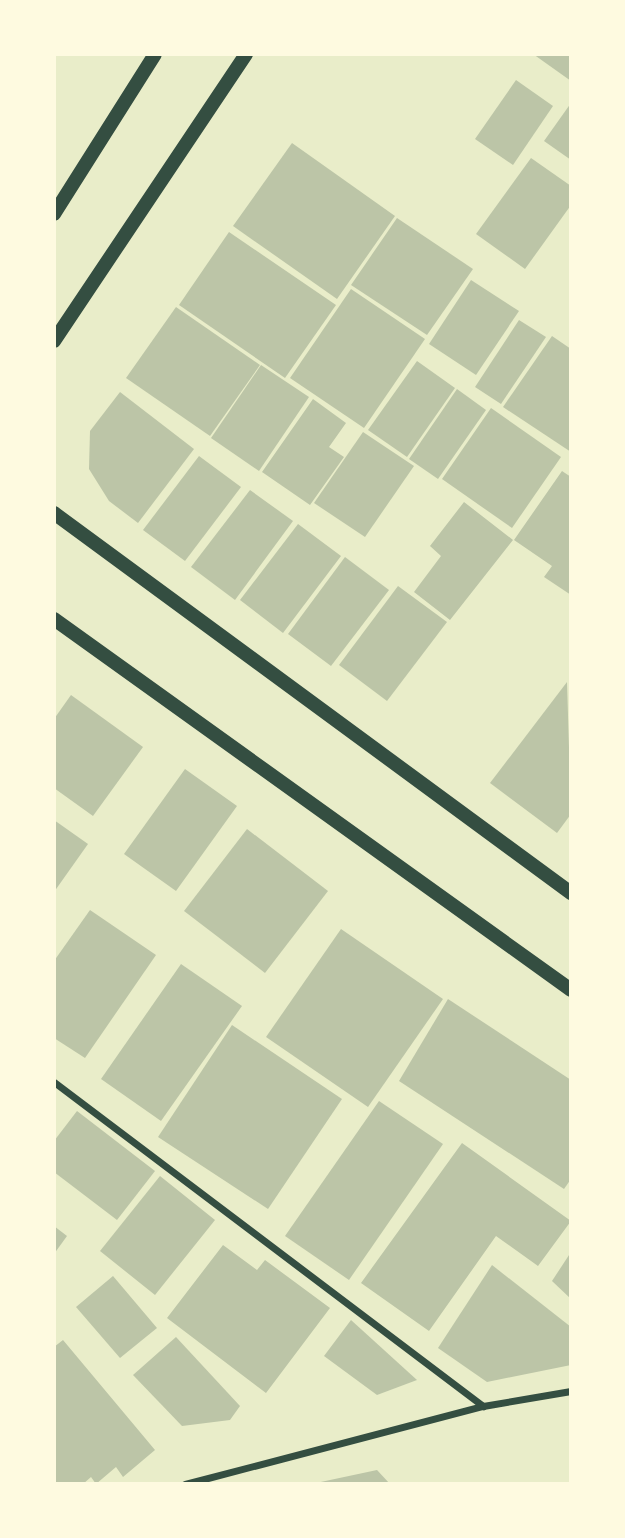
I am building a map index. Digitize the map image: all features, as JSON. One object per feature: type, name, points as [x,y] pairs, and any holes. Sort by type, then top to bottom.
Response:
[{"type":"main road","points":[[54,214],[155,54]]},
{"type":"main road","points":[[54,341],[246,54]]},
{"type":"main road","points":[[54,513],[571,893]]},
{"type":"main road","points":[[54,619],[571,990]]},
{"type":"street","points":[[54,1082],[483,1406]]},
{"type":"street","points":[[184,1484],[483,1406],[571,1391]]},
{"type":"building","points":[[533,54],[571,54],[571,81]]},
{"type":"building","points":[[516,80],[553,106],[513,165],[475,139]]},
{"type":"building","points":[[571,103],[571,160],[544,141]]},
{"type":"building","points":[[292,143],[395,216],[337,299],[233,226]]},
{"type":"building","points":[[531,158],[571,186],[571,205],[525,269],[476,234]]},
{"type":"building","points":[[397,218],[473,269],[427,335],[351,285]]},
{"type":"building","points":[[229,232],[336,305],[285,378],[179,305]]},
{"type":"building","points":[[471,280],[519,311],[476,375],[429,344]]},
{"type":"building","points":[[351,289],[425,339],[364,428],[290,378]]},
{"type":"building","points":[[176,307],[260,365],[210,436],[126,378]]},
{"type":"building","points":[[519,320],[546,337],[501,404],[475,387]]},
{"type":"building","points":[[552,336],[571,349],[571,452],[503,407]]},
{"type":"building","points":[[417,361],[455,388],[407,457],[368,430]]},
{"type":"building","points":[[261,365],[309,397],[259,471],[211,438]]},
{"type":"building","points":[[457,389],[486,410],[438,479],[409,459]]},
{"type":"building","points":[[120,392],[194,449],[138,523],[109,501],[89,469],[90,431]]},
{"type":"building","points":[[313,399],[346,423],[329,447],[344,457],[310,505],[262,472]]},
{"type":"building","points":[[491,408],[561,457],[512,528],[442,479]]},
{"type":"building","points":[[363,432],[414,466],[365,537],[314,503]]},
{"type":"building","points":[[199,456],[241,487],[185,561],[143,530]]},
{"type":"building","points":[[562,471],[571,477],[571,595],[544,577],[552,566],[514,540]]},
{"type":"building","points":[[250,490],[293,521],[235,600],[191,567]]},
{"type":"building","points":[[464,502],[513,540],[450,620],[414,592],[441,556],[430,546]]},
{"type":"building","points":[[298,524],[341,556],[283,633],[240,600]]},
{"type":"building","points":[[345,557],[389,590],[331,666],[288,634]]},
{"type":"building","points":[[398,586],[447,622],[387,701],[339,665]]},
{"type":"building","points":[[567,682],[571,814],[557,833],[490,783]]},
{"type":"building","points":[[71,695],[143,747],[93,816],[54,788],[54,719]]},
{"type":"building","points":[[185,769],[237,806],[176,891],[124,854]]},
{"type":"building","points":[[54,820],[88,844],[54,892]]},
{"type":"building","points":[[247,829],[328,891],[265,973],[184,911]]},
{"type":"building","points":[[90,910],[156,955],[85,1058],[54,1038],[54,961]]},
{"type":"building","points":[[341,929],[443,999],[368,1107],[266,1037]]},
{"type":"building","points":[[181,964],[242,1006],[161,1121],[101,1079]]},
{"type":"building","points":[[448,999],[571,1080],[571,1179],[564,1189],[399,1081]]},
{"type":"building","points":[[232,1025],[342,1099],[268,1209],[158,1137]]},
{"type":"building","points":[[379,1101],[443,1144],[349,1280],[285,1236]]},
{"type":"building","points":[[77,1111],[155,1171],[117,1220],[54,1172],[54,1141]]},
{"type":"building","points":[[462,1143],[571,1221],[538,1266],[496,1236],[429,1331],[361,1283]]},
{"type":"building","points":[[160,1176],[215,1220],[155,1295],[100,1251]]},
{"type":"building","points":[[54,1226],[67,1236],[54,1254]]},
{"type":"building","points":[[223,1245],[257,1270],[265,1260],[330,1308],[266,1393],[167,1318]]},
{"type":"building","points":[[571,1252],[571,1299],[552,1281]]},
{"type":"building","points":[[492,1265],[571,1327],[571,1365],[487,1382],[438,1348]]},
{"type":"building","points":[[113,1276],[157,1328],[120,1358],[76,1307]]},
{"type":"building","points":[[351,1320],[417,1380],[377,1395],[324,1356]]},
{"type":"building","points":[[176,1337],[240,1406],[230,1420],[182,1426],[133,1375]]},
{"type":"building","points":[[63,1340],[155,1450],[123,1477],[116,1467],[96,1484],[91,1477],[83,1484],[54,1484],[54,1347]]},
{"type":"building","points":[[377,1470],[390,1484],[316,1483]]}]
